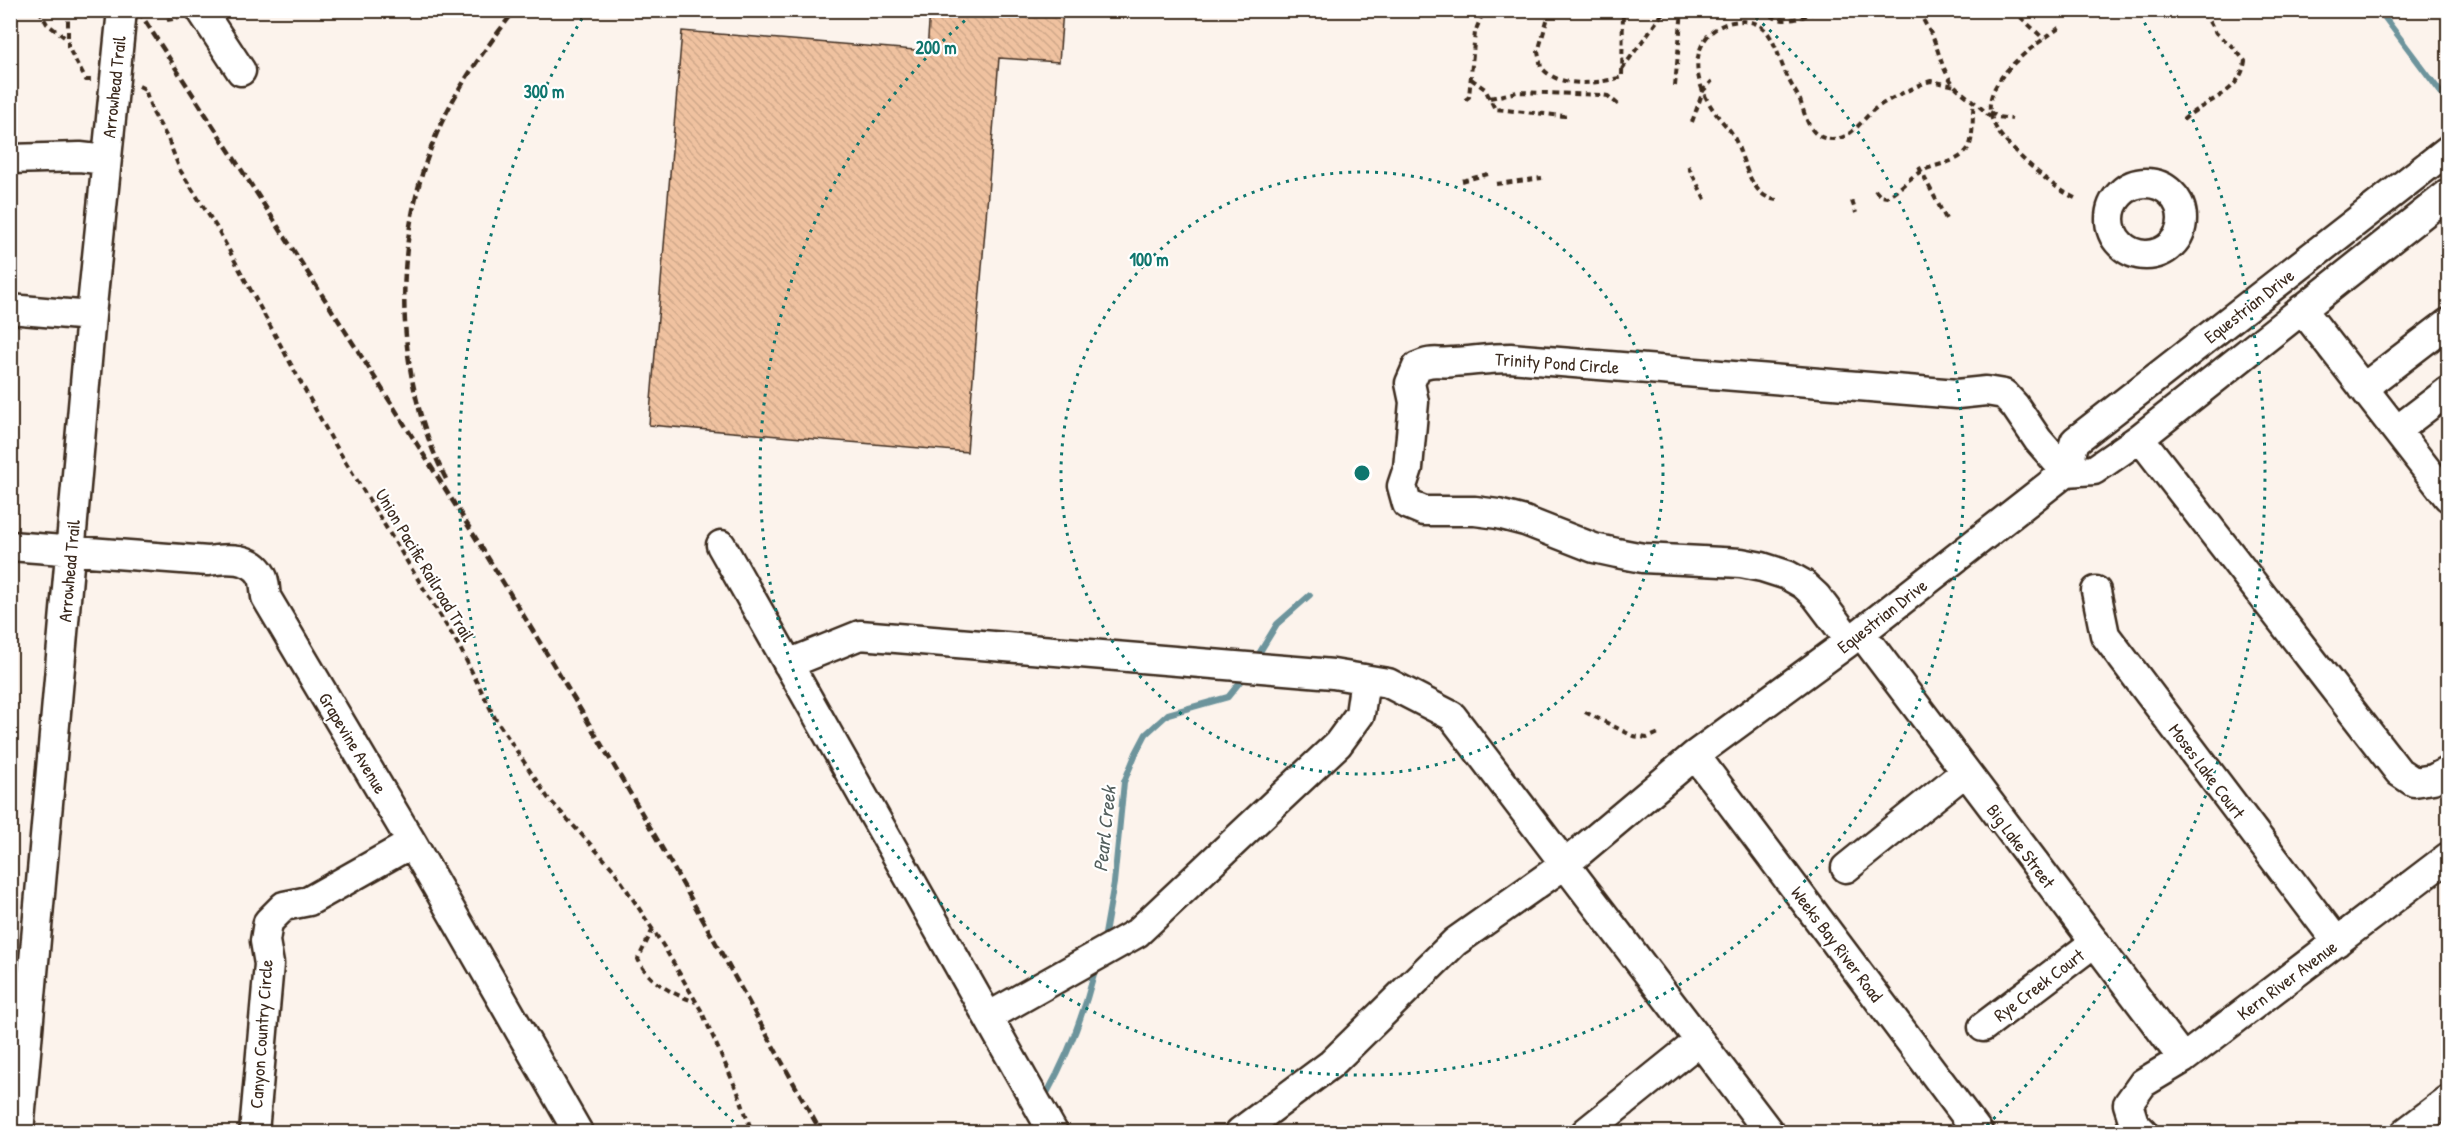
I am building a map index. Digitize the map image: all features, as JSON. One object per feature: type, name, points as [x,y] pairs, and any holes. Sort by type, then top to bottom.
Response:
[{"type":"street","name":"Arrowhead Trail","points":[[18,1132],[91,316],[122,10]]},
{"type":"street","points":[[189,14],[241,71]]},
{"type":"street","name":"Equestrian Drive","points":[[2066,472],[2075,441],[2448,150]]},
{"type":"street","points":[[10,159],[80,157],[106,160]]},
{"type":"street","name":"Equestrian Drive","points":[[1240,1132],[1331,1064],[1455,942],[1564,865],[1695,754],[1855,637],[2066,472],[2094,470],[2140,438],[2448,194]]},
{"type":"street","points":[[10,309],[91,316]]},
{"type":"street","points":[[2302,309],[2397,430],[2443,480]]},
{"type":"street","points":[[2363,388],[2448,323]]},
{"type":"street","name":"Trinity Pond Circle","points":[[1855,637],[1803,584],[1787,575],[1762,567],[1642,558],[1594,548],[1525,521],[1474,511],[1424,511],[1407,504],[1402,486],[1408,468],[1414,402],[1410,383],[1417,367],[1431,361],[1451,363],[1482,358],[1510,358],[1958,394],[1986,391],[2004,393],[2033,434],[2066,472]]},
{"type":"street","points":[[2397,430],[2448,391]]},
{"type":"street","points":[[2140,438],[2399,772],[2414,782],[2423,781],[2448,771]]},
{"type":"street","points":[[721,545],[1053,1132]]},
{"type":"street","name":"Grapevine Avenue","points":[[10,546],[208,561],[228,558],[248,562],[263,577],[266,597],[412,843],[578,1132]]},
{"type":"street","name":"Moses Lake Court","points":[[2096,591],[2105,635],[2337,942]]},
{"type":"street","points":[[788,664],[860,634],[1333,674],[1388,683],[1452,716],[1769,1132]]},
{"type":"street","name":"Big Lake Street","points":[[1855,637],[1965,772],[2183,1059]]},
{"type":"street","points":[[988,1017],[1137,933],[1338,744],[1360,714],[1365,679]]},
{"type":"street","name":"Weeks Bay River Road","points":[[1695,754],[1978,1132]]},
{"type":"street","points":[[1846,868],[1965,772]]},
{"type":"street","name":"Canyon Country Circle","points":[[254,1132],[269,964],[265,941],[268,922],[284,906],[309,901],[412,843]]},
{"type":"street","name":"Kern River Avenue","points":[[2143,1132],[2134,1123],[2128,1104],[2143,1083],[2183,1059],[2448,857]]},
{"type":"street","name":"Rye Creek Court","points":[[1983,1027],[2095,942]]},
{"type":"street","points":[[1586,1132],[1699,1041]]},
{"type":"street","points":[[2406,1132],[2448,1100]]},
{"type":"path","name":"Union Pacific Railroad Trail","points":[[39,10],[47,24],[67,39]]},
{"type":"path","name":"Union Pacific Railroad Trail","points":[[68,10],[67,39],[71,55],[86,80],[138,86],[145,89],[152,111],[168,139],[180,170],[217,228],[331,438],[459,646],[495,718],[548,798],[614,870],[653,929],[696,1002],[739,1095],[752,1132]]},
{"type":"path","points":[[1465,100],[1469,97],[1474,32],[1484,10]]},
{"type":"path","points":[[1550,10],[1538,52],[1541,67],[1546,73],[1564,81],[1596,82],[1622,76],[1623,10]]},
{"type":"path","points":[[1622,70],[1665,10]]},
{"type":"path","points":[[1675,86],[1682,10]]},
{"type":"path","points":[[1762,10],[1777,20],[1787,21],[1819,10]]},
{"type":"path","points":[[1920,10],[1935,40],[1941,65],[1955,86],[1974,101],[1992,120],[2008,144],[2044,180],[2079,200]]},
{"type":"path","points":[[2013,10],[2044,39]]},
{"type":"path","points":[[2183,120],[2194,109],[2208,105],[2219,97],[2235,83],[2244,70],[2245,61],[2241,54],[2216,33],[2202,10]]},
{"type":"path","points":[[167,20],[189,14]]},
{"type":"path","points":[[1777,200],[1771,200],[1754,183],[1742,160],[1735,138],[1716,116],[1703,91],[1696,70],[1697,60],[1703,43],[1715,29],[1727,23],[1741,21],[1761,26],[1770,36],[1809,125],[1814,133],[1823,137],[1832,139],[1850,133],[1876,108],[1924,82],[1931,81],[1955,86]]},
{"type":"path","points":[[1992,120],[1990,112],[1994,91],[2000,79],[2022,57],[2060,28]]},
{"type":"path","points":[[1471,80],[1485,89],[1495,109],[1564,116],[1564,121]]},
{"type":"path","points":[[1692,122],[1703,91],[1712,81]]},
{"type":"path","points":[[1490,98],[1517,92],[1602,95],[1608,96],[1620,106]]},
{"type":"path","points":[[1875,190],[1880,196],[1887,197],[1920,169],[1954,160],[1969,147],[1974,101]]},
{"type":"path","points":[[1990,112],[1998,117],[2012,119]]},
{"type":"path","points":[[1688,166],[1706,201]]},
{"type":"path","points":[[1920,169],[1947,221]]},
{"type":"path","points":[[1462,181],[1488,174]]},
{"type":"path","points":[[1496,184],[1542,178]]},
{"type":"path","points":[[1852,201],[1856,213]]},
{"type":"path","points":[[1585,712],[1633,736],[1647,738],[1659,733]]},
{"type":"path","points":[[653,929],[638,959],[642,969],[677,996],[696,1002]]},
{"type":"building","points":[[930,10],[1063,10],[1059,62],[999,58],[967,452],[649,425],[682,31],[927,51]]},
{"type":"waterway","points":[[2379,10],[2448,102]]},
{"type":"waterway","name":"Pearl Creek","points":[[1255,660],[1277,624],[1310,595]]},
{"type":"waterway","name":"Pearl Creek","points":[[1105,934],[1114,883],[1124,782],[1146,734],[1168,714],[1228,697],[1240,682]]},
{"type":"waterway","name":"Pearl Creek","points":[[1047,1093],[1074,1035],[1094,974]]},
{"type":"railway","points":[[138,10],[394,407],[519,607],[663,850],[821,1132]]},
{"type":"railway","points":[[446,479],[429,439],[416,396],[408,352],[404,307],[406,262],[412,218],[422,174],[445,116],[472,69],[515,10]]}]
